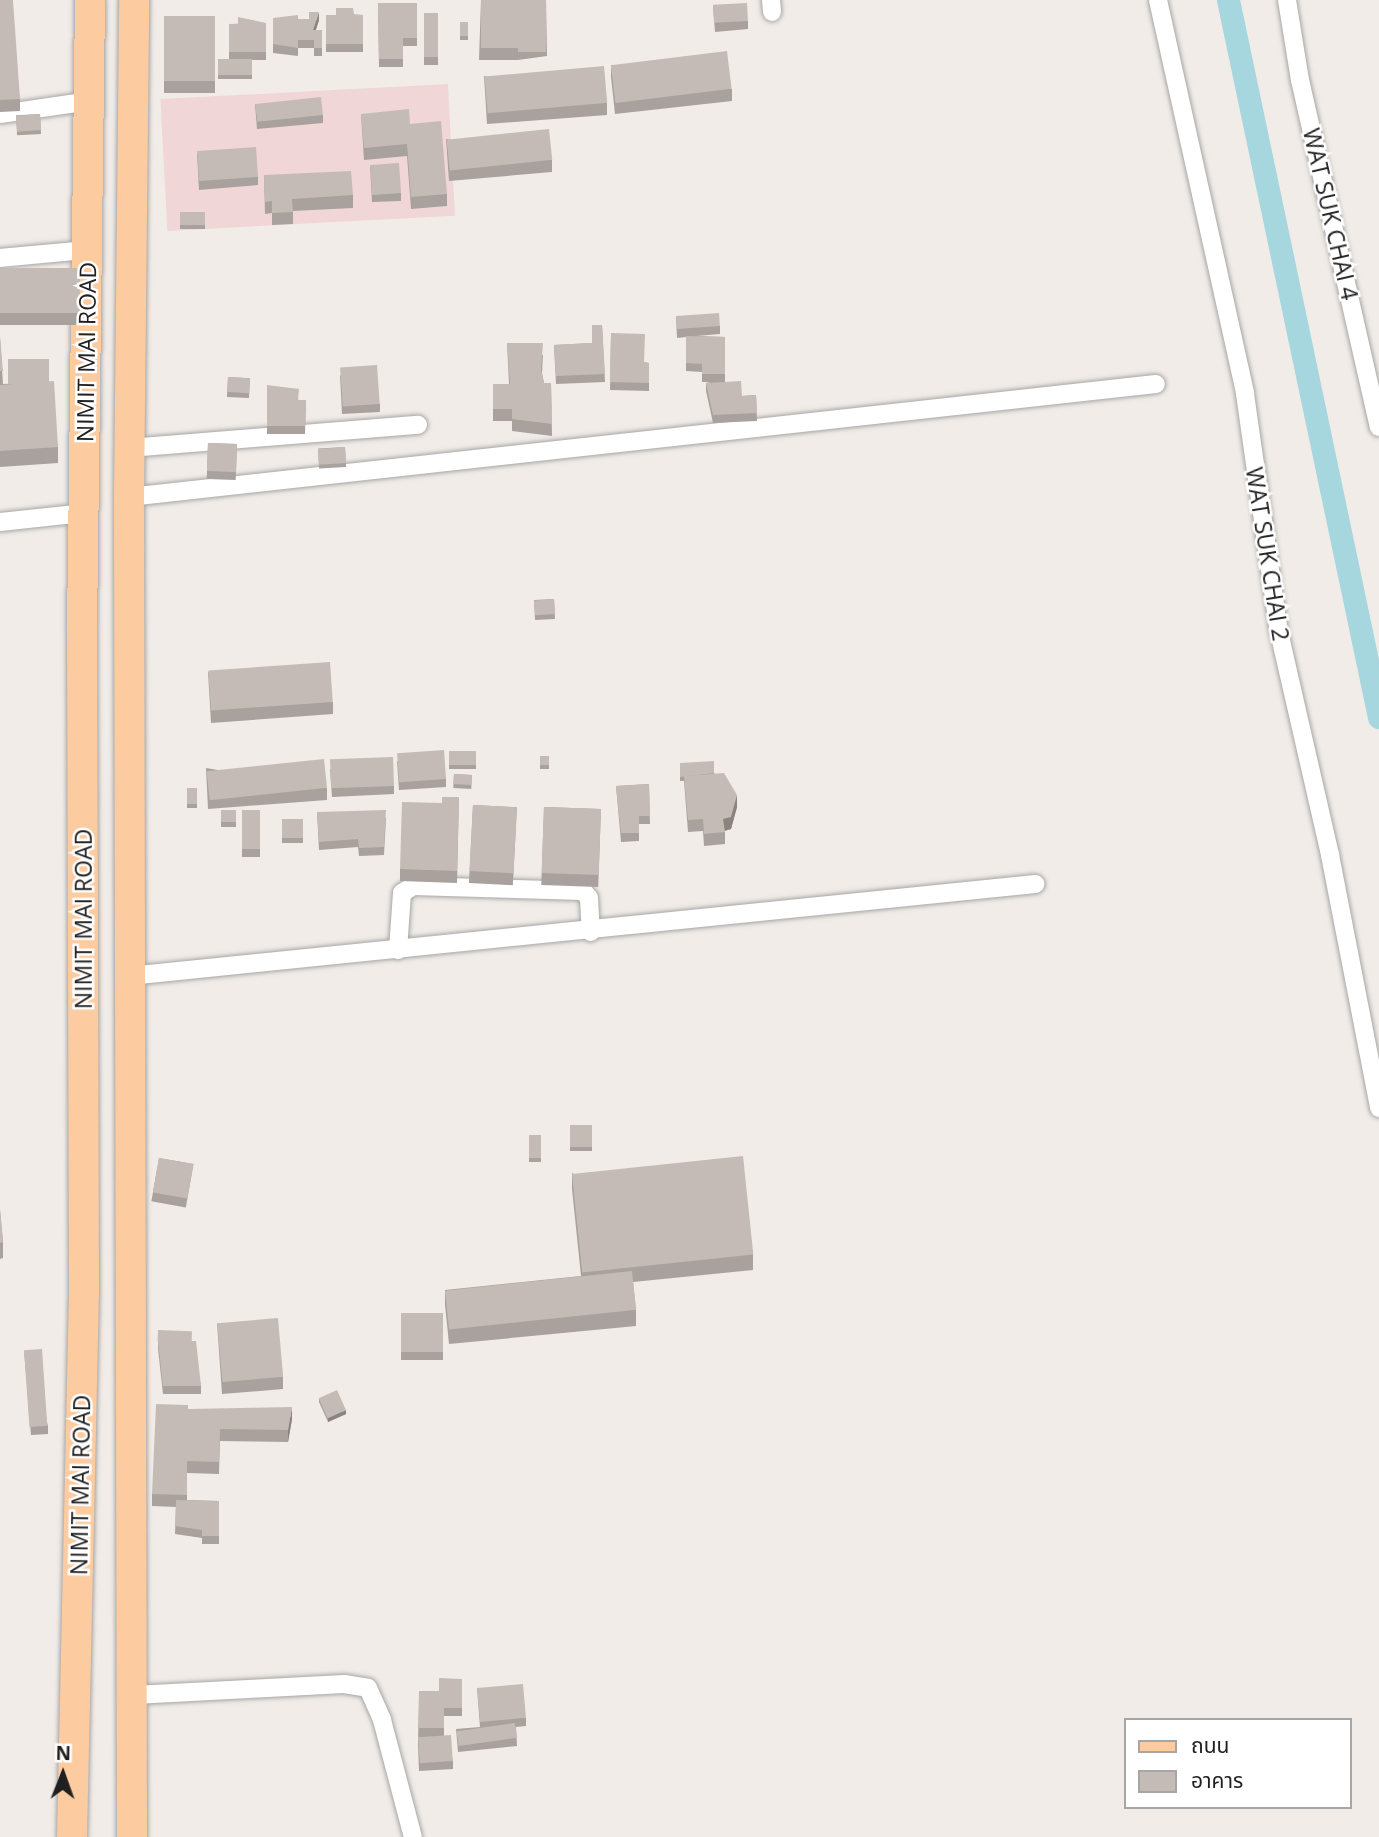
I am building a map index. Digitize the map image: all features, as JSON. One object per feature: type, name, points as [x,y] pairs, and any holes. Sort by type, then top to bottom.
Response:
[{"type":"main road","name":"NIMIT MAI ROAD","points":[[72,1837],[85,1293],[84,513],[90,0]]},
{"type":"main road","name":"NIMIT MAI ROAD","points":[[132,1837],[134,1695],[129,976],[129,448],[134,0]]},
{"type":"street","name":"WAT SUK CHAI 2","points":[[1158,0],[1245,394],[1279,632],[1330,855],[1379,1108]]},
{"type":"street","name":"WAT SUK CHAI 4","points":[[1287,0],[1300,80],[1379,427]]},
{"type":"street","points":[[0,114],[90,101]]},
{"type":"street","points":[[0,258],[87,250]]},
{"type":"street","points":[[129,497],[1156,384]]},
{"type":"street","points":[[129,448],[418,425]]},
{"type":"street","points":[[0,522],[84,513]]},
{"type":"street","points":[[129,976],[591,932],[1035,884]]},
{"type":"street","points":[[398,950],[402,893],[413,886],[583,891],[589,898],[591,932]]},
{"type":"street","points":[[134,1695],[344,1684],[368,1688],[382,1720],[413,1837]]},
{"type":"shaded area","points":[[448,84],[455,216],[167,231],[160,99]]},
{"type":"building","points":[[0,0],[13,0],[20,99],[0,100]]},
{"type":"building","points":[[481,0],[518,0],[518,48],[481,48]]},
{"type":"building","points":[[518,0],[546,0],[546,52],[518,52]]},
{"type":"building","points":[[378,3],[417,3],[417,38],[403,38],[403,59],[379,59]]},
{"type":"building","points":[[747,3],[748,21],[714,23],[713,5]]},
{"type":"building","points":[[336,8],[353,8],[354,14],[363,15],[363,44],[326,44],[326,15],[336,15]]},
{"type":"building","points":[[309,12],[319,12],[313,30],[322,30],[322,48],[314,48],[314,40],[298,40],[298,48],[273,44],[273,18],[298,15],[298,19],[309,19]]},
{"type":"building","points":[[424,13],[438,13],[438,57],[424,57]]},
{"type":"building","points":[[164,16],[215,16],[215,81],[164,81]]},
{"type":"building","points":[[238,17],[266,23],[266,52],[229,52],[229,24],[238,24]]},
{"type":"building","points":[[460,22],[468,22],[468,36],[460,36]]},
{"type":"building","points":[[727,51],[732,89],[616,103],[611,65]]},
{"type":"building","points":[[218,59],[252,59],[252,75],[218,75]]},
{"type":"building","points":[[604,66],[607,103],[488,113],[484,76]]},
{"type":"building","points":[[321,97],[323,115],[257,122],[255,104]]},
{"type":"building","points":[[409,109],[410,124],[441,121],[447,194],[411,197],[407,144],[364,148],[361,114]]},
{"type":"building","points":[[40,114],[41,130],[17,132],[16,116]]},
{"type":"building","points":[[549,129],[552,160],[450,171],[447,140]]},
{"type":"building","points":[[256,147],[258,177],[199,181],[197,151]]},
{"type":"building","points":[[399,163],[401,193],[372,195],[370,165]]},
{"type":"building","points":[[351,171],[353,195],[292,199],[293,212],[272,213],[272,201],[265,202],[264,175]]},
{"type":"building","points":[[180,212],[205,212],[205,225],[180,225]]},
{"type":"building","points":[[0,268],[80,268],[80,313],[0,313]]},
{"type":"building","points":[[719,313],[720,326],[677,329],[676,316]]},
{"type":"building","points":[[592,325],[602,325],[605,374],[556,376],[554,345],[592,343]]},
{"type":"building","points":[[611,333],[645,334],[644,362],[649,363],[649,383],[610,382]]},
{"type":"building","points":[[686,336],[725,337],[725,374],[702,374],[702,364],[686,363]]},
{"type":"building","points":[[0,337],[3,371],[0,371]]},
{"type":"building","points":[[507,343],[543,343],[541,370],[544,383],[551,383],[552,424],[512,419],[512,409],[493,409],[493,384],[510,384]]},
{"type":"building","points":[[8,359],[49,359],[49,384],[8,384]]},
{"type":"building","points":[[377,365],[380,404],[343,406],[340,368]]},
{"type":"building","points":[[228,377],[250,378],[249,393],[227,392]]},
{"type":"building","points":[[54,381],[58,447],[0,451],[0,385]]},
{"type":"building","points":[[741,381],[742,396],[756,395],[757,413],[713,415],[706,383]]},
{"type":"building","points":[[267,385],[299,389],[298,400],[306,400],[305,426],[267,426]]},
{"type":"building","points":[[208,443],[237,444],[236,472],[207,471]]},
{"type":"building","points":[[345,447],[346,463],[319,465],[318,449]]},
{"type":"building","points":[[554,599],[555,614],[535,615],[534,600]]},
{"type":"building","points":[[330,662],[333,702],[211,710],[208,671]]},
{"type":"building","points":[[444,750],[446,779],[399,782],[397,753]]},
{"type":"building","points":[[449,751],[476,751],[476,765],[449,765]]},
{"type":"building","points":[[540,756],[549,756],[549,765],[540,765]]},
{"type":"building","points":[[393,757],[394,786],[331,788],[330,759]]},
{"type":"building","points":[[324,759],[327,788],[210,800],[207,771]]},
{"type":"building","points":[[714,761],[714,773],[680,777],[680,763]]},
{"type":"building","points":[[724,773],[737,795],[731,817],[723,819],[725,832],[704,834],[703,819],[688,820],[684,776]]},
{"type":"building","points":[[454,774],[472,775],[471,785],[453,784]]},
{"type":"building","points":[[649,784],[650,816],[639,816],[639,833],[621,833],[616,786]]},
{"type":"building","points":[[187,788],[197,788],[197,804],[187,804]]},
{"type":"building","points":[[442,797],[459,797],[457,871],[400,869],[402,802],[442,803]]},
{"type":"building","points":[[473,805],[517,807],[513,873],[470,871]]},
{"type":"building","points":[[544,807],[601,809],[599,875],[542,873]]},
{"type":"building","points":[[221,810],[236,810],[236,822],[221,822]]},
{"type":"building","points":[[242,810],[260,810],[260,849],[242,849]]},
{"type":"building","points":[[386,810],[384,847],[359,848],[358,839],[319,842],[317,812]]},
{"type":"building","points":[[282,819],[303,819],[303,838],[282,838]]},
{"type":"building","points":[[570,1125],[592,1125],[592,1147],[570,1147]]},
{"type":"building","points":[[529,1135],[541,1135],[541,1158],[529,1158]]},
{"type":"building","points":[[743,1156],[753,1254],[582,1272],[572,1174]]},
{"type":"building","points":[[159,1158],[193,1164],[187,1199],[153,1192]]},
{"type":"building","points":[[0,1210],[3,1242],[0,1243]]},
{"type":"building","points":[[632,1271],[636,1310],[449,1329],[445,1291]]},
{"type":"building","points":[[401,1313],[443,1313],[443,1352],[401,1352]]},
{"type":"building","points":[[278,1318],[283,1377],[222,1382],[217,1323]]},
{"type":"building","points":[[158,1330],[192,1331],[192,1342],[158,1341]]},
{"type":"building","points":[[158,1341],[196,1341],[201,1386],[163,1386]]},
{"type":"building","points":[[42,1349],[47,1426],[29,1427],[24,1350]]},
{"type":"building","points":[[337,1390],[346,1410],[328,1418],[319,1398]]},
{"type":"building","points":[[156,1404],[188,1405],[188,1409],[292,1407],[288,1430],[220,1429],[219,1462],[187,1461],[187,1495],[152,1494]]},
{"type":"building","points":[[176,1500],[219,1501],[219,1536],[202,1536],[202,1530],[175,1526]]},
{"type":"building","points":[[439,1678],[462,1679],[462,1708],[444,1708],[444,1728],[419,1728],[419,1691],[439,1691]]},
{"type":"building","points":[[523,1684],[526,1718],[480,1722],[477,1688]]},
{"type":"building","points":[[515,1723],[517,1738],[459,1746],[457,1731]]},
{"type":"building","points":[[451,1735],[453,1761],[420,1763],[418,1737]]},
{"type":"waterway","points":[[1228,0],[1379,717]]}]
